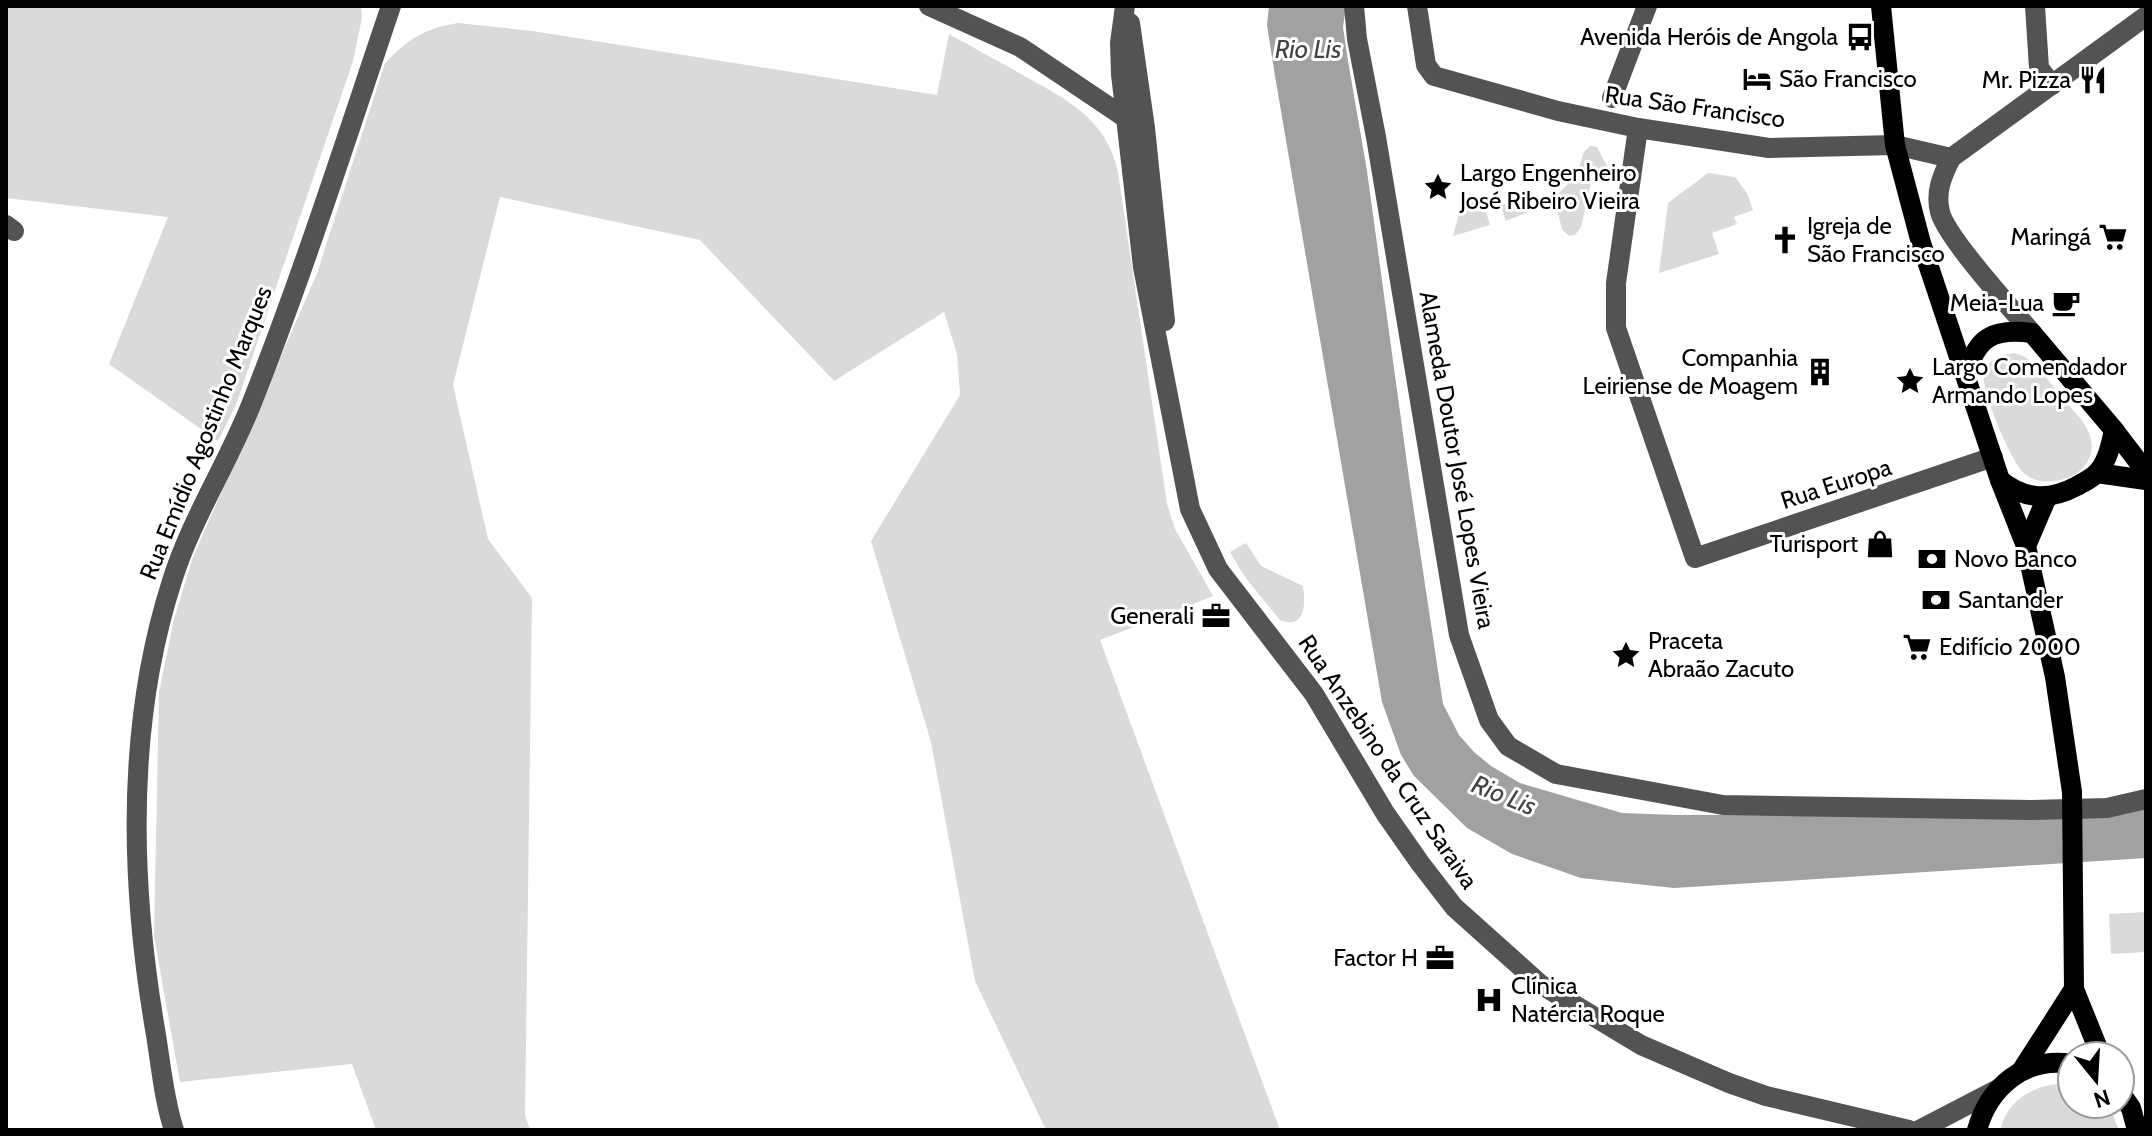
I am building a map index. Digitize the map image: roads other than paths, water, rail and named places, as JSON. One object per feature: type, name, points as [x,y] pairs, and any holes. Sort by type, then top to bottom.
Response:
[{"type":"main road","points":[[1881,6],[1895,145],[1921,243],[2000,480],[2026,546],[2055,677],[2072,792],[2074,989],[2095,1040]]},
{"type":"main road","points":[[1966,376],[1971,357],[1987,339],[2006,330],[2032,333],[2146,472]]},
{"type":"main road","points":[[2000,480],[2028,496],[2047,497],[2074,487],[2097,473],[2107,457],[2114,430]]},
{"type":"main road","points":[[2097,473],[2146,480]]},
{"type":"main road","points":[[2026,546],[2047,497]]},
{"type":"main road","points":[[1977,1130],[1983,1110],[1996,1090],[2022,1070],[2074,989]]},
{"type":"main road","points":[[2022,1070],[2044,1063],[2056,1063]]},
{"type":"street","name":"Rua Emídio Agostinho Marques","points":[[174,1130],[148,987],[137,868],[137,759],[151,657],[172,581],[189,536],[250,407],[391,6]]},
{"type":"street","points":[[929,6],[1020,47],[1125,120],[1145,128]]},
{"type":"street","name":"Rua Anzebino da Cruz Saraiva","points":[[1126,6],[1120,43],[1125,120],[1143,267],[1171,401],[1185,491],[1218,569],[1314,694],[1385,813],[1454,907],[1540,984],[1641,1045],[1729,1083],[1766,1096],[1909,1130]]},
{"type":"street","name":"Rua Anzebino da Cruz Saraiva","points":[[1126,6],[1162,270],[1171,401]]},
{"type":"street","name":"Alameda Doutor José Lopes Vieira","points":[[1354,6],[1355,27],[1459,635],[1489,720],[1508,746],[1556,774],[1723,805],[2031,810],[2107,808],[2146,799]]},
{"type":"street","name":"Rua São Francisco","points":[[1417,6],[1426,65],[1434,76],[1558,111],[1638,128],[1769,148],[1895,145],[1951,158]]},
{"type":"street","points":[[1612,98],[1647,6]]},
{"type":"street","points":[[2035,6],[2039,68],[2052,85]]},
{"type":"street","points":[[2032,333],[1943,221],[1939,187],[1951,158],[2146,16]]},
{"type":"street","name":"Rua Europa","points":[[1638,128],[1616,283],[1616,328],[1695,558],[1993,457]]},
{"type":"street","points":[[1919,1130],[1996,1090]]},
{"type":"water","name":"Rio Lis","points":[[1269,6],[1346,6],[1343,27],[1367,171],[1443,704],[1459,735],[1474,752],[1520,783],[1622,813],[2040,815],[2146,804],[2146,858],[1674,888],[1581,878],[1512,854],[1467,828],[1414,776],[1401,755],[1382,702],[1275,76],[1267,25]]},
{"type":"place","name":"Avenida Heróis de Angola","points":[[1860,37]]},
{"type":"place","name":"São Francisco","points":[[1757,79]]},
{"type":"place","name":"Mr. Pizza","points":[[2093,80]]},
{"type":"place","name":"Largo Engenheiro José Ribeiro Vieira","points":[[1438,187]]},
{"type":"place","name":"Maringá","points":[[2113,237]]},
{"type":"place","name":"Igreja de São Francisco","points":[[1785,240]]},
{"type":"place","name":"Meia-Lua","points":[[2066,303]]},
{"type":"place","name":"Companhia Leiriense de Moagem","points":[[1820,372]]},
{"type":"place","name":"Largo Comendador Armando Lopes","points":[[1910,381]]},
{"type":"place","name":"Turisport","points":[[1880,544]]},
{"type":"place","name":"Novo Banco","points":[[1932,559]]},
{"type":"place","name":"Santander","points":[[1936,600]]},
{"type":"place","name":"Generali","points":[[1216,616]]},
{"type":"place","name":"Edifício 2000","points":[[1917,647]]},
{"type":"place","name":"Praceta Abraão Zacuto","points":[[1626,655]]},
{"type":"place","name":"Factor H","points":[[1440,958]]},
{"type":"place","name":"Clínica Natércia Roque","points":[[1489,1000]]}]
